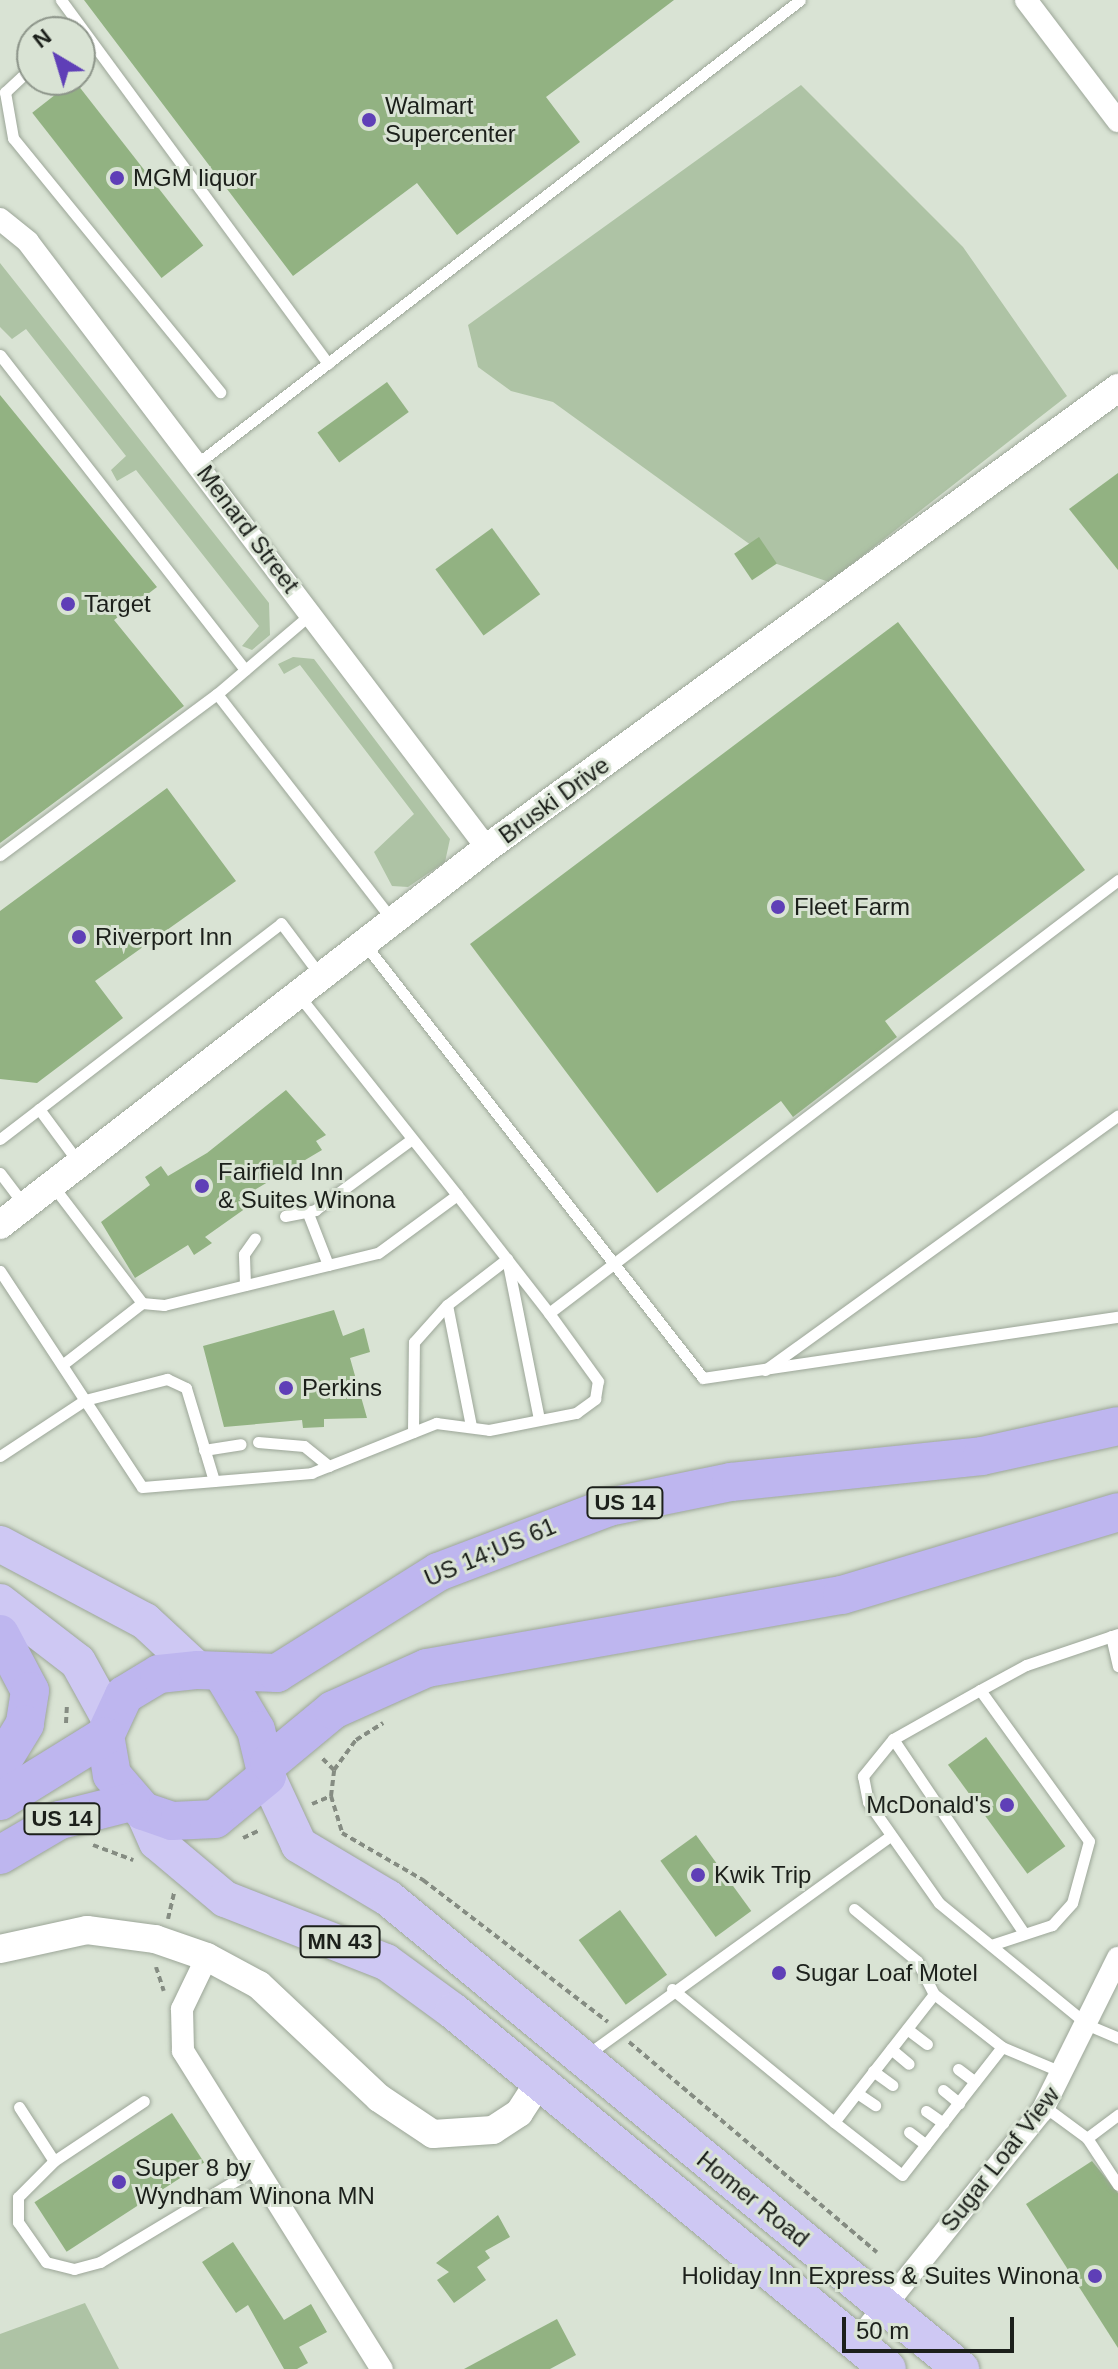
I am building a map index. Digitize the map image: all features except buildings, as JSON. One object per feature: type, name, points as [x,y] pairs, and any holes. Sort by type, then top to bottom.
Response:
[{"type":"highway","name":"US 14;US 61","points":[[0,1801],[107,1727],[147,1679],[293,1666],[438,1572],[609,1507],[731,1482],[1065,1440],[1118,1426]]},
{"type":"highway","name":"US 14","points":[[107,1727],[112,1775],[137,1807],[172,1821],[215,1819],[333,1710],[427,1668],[842,1595],[1118,1512]]},
{"type":"highway","points":[[0,1634],[30,1691],[25,1724],[0,1765]]},
{"type":"highway","points":[[210,1672],[268,1770]]},
{"type":"highway","name":"US 14","points":[[0,1855],[60,1820],[137,1807]]},
{"type":"main road","points":[[5,1550],[145,1621],[210,1672]]},
{"type":"main road","points":[[0,1602],[78,1662],[107,1727]]},
{"type":"main road","name":"MN 43","points":[[268,1770],[299,1845],[388,1898],[581,2060]]},
{"type":"main road","name":"MN 43","points":[[137,1807],[157,1842],[225,1899],[386,1962],[537,2085]]},
{"type":"main road","name":"Homer Road","points":[[581,2060],[961,2369]]},
{"type":"main road","name":"Homer Road","points":[[537,2085],[888,2369]]},
{"type":"street","points":[[1026,0],[1118,121]]},
{"type":"street","name":"Menard Street","points":[[0,219],[28,242],[487,848]]},
{"type":"street","name":"Bruski Drive","points":[[0,1225],[367,947],[487,848],[1118,388]]},
{"type":"street","points":[[0,1949],[87,1930],[207,1957],[259,1985],[379,2098],[433,2134],[493,2130],[519,2113],[537,2085]]},
{"type":"street","points":[[207,1957],[182,2009],[183,2051],[253,2170],[382,2369]]},
{"type":"street","name":"Sugar Loaf View","points":[[856,2342],[1045,2107],[1065,2073],[1118,1958]]},
{"type":"lane","points":[[61,0],[328,363]]},
{"type":"lane","points":[[198,463],[800,0]]},
{"type":"lane","points":[[16,82],[5,92],[13,138],[220,392]]},
{"type":"lane","points":[[0,355],[245,670]]},
{"type":"lane","points":[[0,855],[217,694],[312,613]]},
{"type":"lane","points":[[217,694],[395,924]]},
{"type":"lane","points":[[549,1313],[1118,880]]},
{"type":"lane","points":[[0,1139],[281,923],[324,980]]},
{"type":"lane","points":[[367,947],[610,1265],[703,1378],[1118,1317]]},
{"type":"lane","points":[[0,1271],[142,1487],[329,1466],[436,1423],[489,1430],[576,1413],[599,1390],[549,1313],[301,998]]},
{"type":"lane","points":[[39,1109],[80,1165]]},
{"type":"lane","points":[[764,1371],[1113,1118],[1118,1133]]},
{"type":"lane","points":[[285,1216],[307,1211],[412,1139]]},
{"type":"lane","points":[[0,1173],[25,1206]]},
{"type":"lane","points":[[53,1186],[142,1303]]},
{"type":"lane","points":[[62,1365],[142,1303],[164,1305],[378,1253],[457,1195]]},
{"type":"lane","points":[[307,1211],[328,1265]]},
{"type":"lane","points":[[245,1285],[244,1254],[255,1238]]},
{"type":"lane","points":[[413,1432],[414,1342],[447,1305],[507,1259]]},
{"type":"lane","points":[[507,1259],[539,1419]]},
{"type":"lane","points":[[447,1305],[471,1426]]},
{"type":"lane","points":[[0,1456],[85,1400],[167,1379],[178,1382],[214,1481]]},
{"type":"lane","points":[[258,1442],[304,1446],[329,1466]]},
{"type":"lane","points":[[204,1450],[241,1444]]},
{"type":"lane","points":[[1118,1666],[1115,1635],[1026,1665],[893,1739],[863,1776],[868,1802],[939,1903],[1088,2025],[1118,2038]]},
{"type":"lane","points":[[980,1690],[1089,1841],[1072,1903],[1052,1925],[991,1945]]},
{"type":"lane","points":[[893,1739],[1024,1933]]},
{"type":"lane","points":[[581,2060],[672,1989],[890,1836]]},
{"type":"lane","points":[[854,1909],[917,1961],[934,1994],[1002,2047],[1065,2073]]},
{"type":"lane","points":[[672,1989],[902,2175],[1002,2047]]},
{"type":"lane","points":[[834,2122],[934,1994]]},
{"type":"lane","points":[[907,2029],[927,2044]]},
{"type":"lane","points":[[891,2049],[909,2064]]},
{"type":"lane","points":[[958,2069],[975,2082]]},
{"type":"lane","points":[[873,2071],[892,2085]]},
{"type":"lane","points":[[943,2090],[959,2103]]},
{"type":"lane","points":[[857,2093],[875,2105]]},
{"type":"lane","points":[[144,2101],[54,2161],[18,2197],[18,2222],[46,2262],[74,2269],[100,2262],[253,2170]]},
{"type":"lane","points":[[19,2107],[54,2161]]},
{"type":"lane","points":[[1045,2107],[1087,2138],[1118,2185]]},
{"type":"lane","points":[[926,2111],[943,2123]]},
{"type":"lane","points":[[1087,2138],[1118,2115]]},
{"type":"lane","points":[[909,2132],[926,2145]]},
{"type":"path","points":[[57,1697],[65,1697],[69,1718],[61,1729]]},
{"type":"path","points":[[302,1808],[331,1796],[334,1770],[356,1740],[390,1719]]},
{"type":"path","points":[[317,1752],[334,1770]]},
{"type":"path","points":[[94,1845],[122,1851],[141,1866]]},
{"type":"path","points":[[162,1883],[174,1893],[167,1922]]},
{"type":"path","points":[[157,1965],[164,1991]]},
{"type":"green space","points":[[801,85],[963,247],[1067,396],[829,582],[777,564],[553,402],[511,391],[478,367],[468,325]]},
{"type":"green space","points":[[0,263],[269,603],[270,635],[252,650],[242,646],[259,626],[136,470],[117,481],[111,470],[126,456],[26,329],[12,339],[0,327]]},
{"type":"green space","points":[[293,657],[314,659],[450,839],[445,862],[408,887],[392,886],[374,852],[414,814],[300,665],[284,674],[278,664]]},
{"type":"green space","points":[[85,2303],[119,2369],[0,2369],[0,2334]]},
{"type":"place","name":"Walmart Supercenter","points":[[369,120]]},
{"type":"place","name":"MGM liquor","points":[[117,178]]},
{"type":"place","name":"Target","points":[[68,604]]},
{"type":"place","name":"Fleet Farm","points":[[778,907]]},
{"type":"place","name":"Riverport Inn","points":[[79,937]]},
{"type":"place","name":"Fairfield Inn & Suites Winona","points":[[202,1186]]},
{"type":"place","name":"Perkins","points":[[286,1388]]},
{"type":"place","name":"McDonald's","points":[[1007,1805]]},
{"type":"place","name":"Kwik Trip","points":[[698,1875]]},
{"type":"place","name":"Sugar Loaf Motel","points":[[779,1973]]},
{"type":"place","name":"Super 8 by Wyndham Winona MN","points":[[119,2182]]},
{"type":"place","name":"Holiday Inn Express & Suites Winona","points":[[1095,2276]]}]
